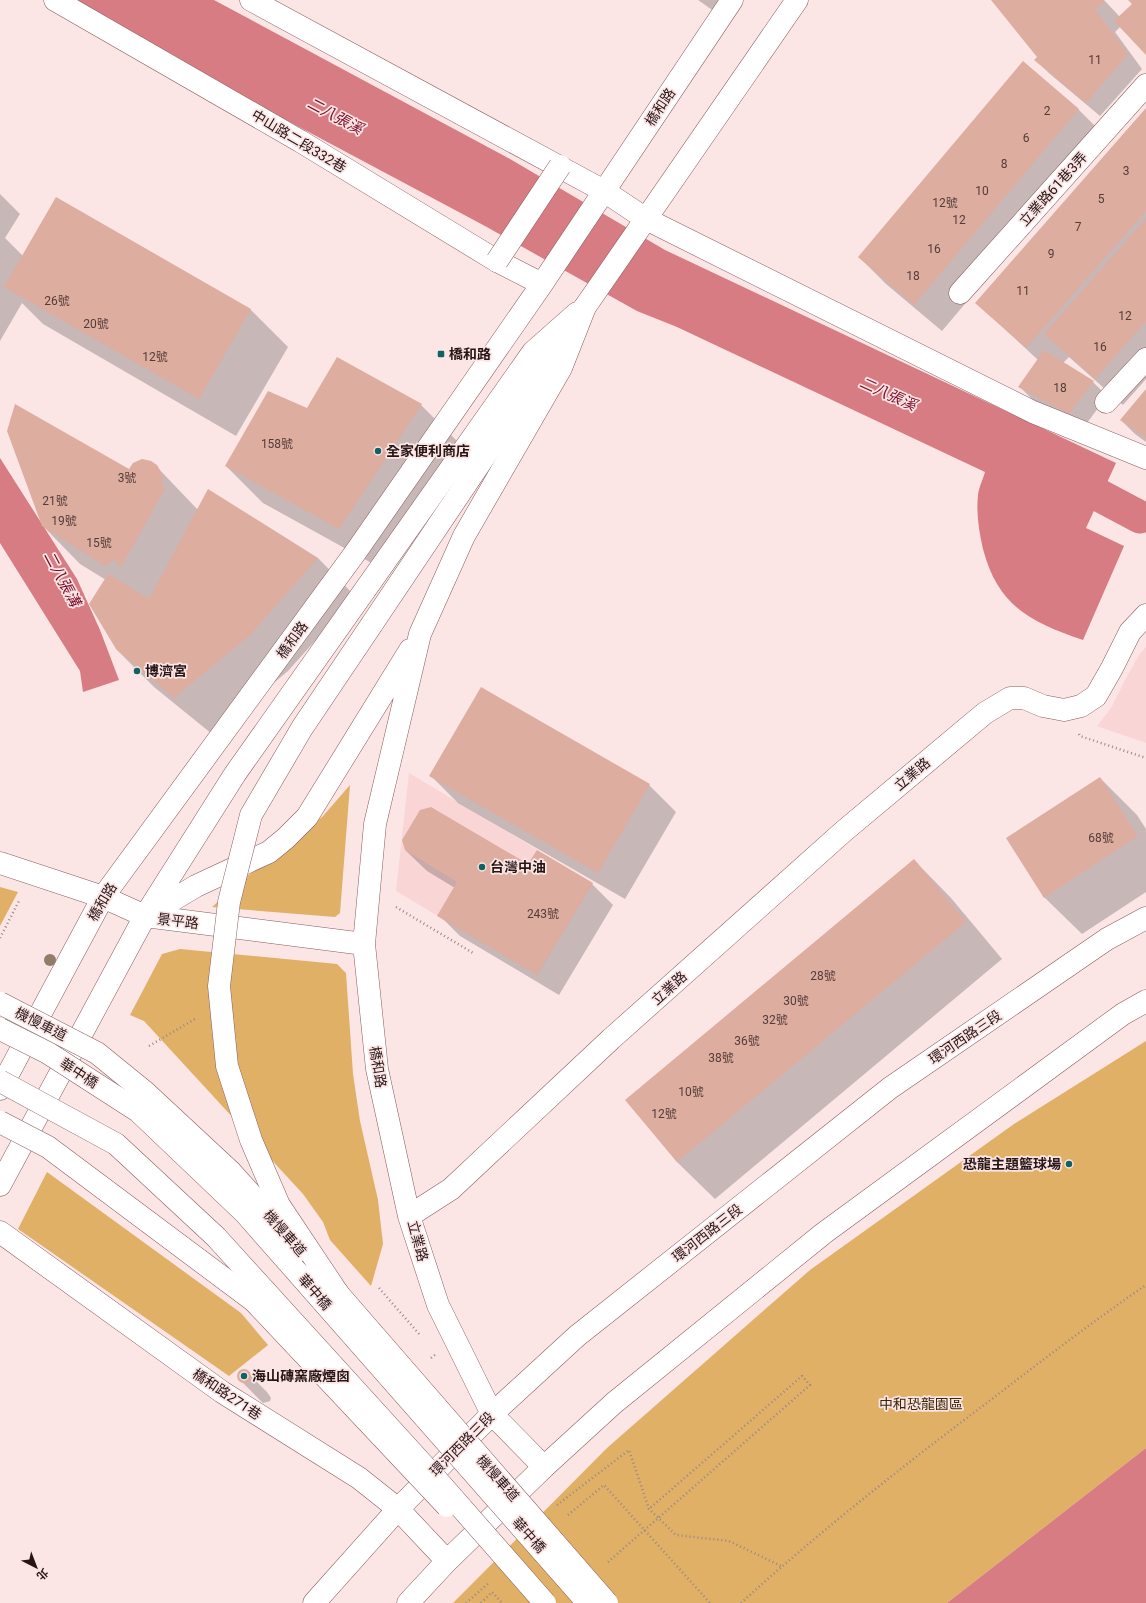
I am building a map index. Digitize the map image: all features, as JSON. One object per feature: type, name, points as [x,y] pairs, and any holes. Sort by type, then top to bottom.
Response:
[{"type":"street","name":"中山路二段332巷","points":[[56,0],[300,141],[497,261],[542,284]]},
{"type":"street","points":[[251,0],[560,166],[604,191],[646,219],[1033,412],[1146,458]]},
{"type":"street","name":"橋和路","points":[[0,1089],[103,897],[355,553],[542,284],[732,0]]},
{"type":"street","name":"橋和路","points":[[145,916],[196,886],[268,852],[286,838],[307,816],[420,634],[464,536],[560,368],[585,307],[797,0]]},
{"type":"street","name":"立業路61巷3弄","points":[[960,292],[1145,76]]},
{"type":"street","points":[[497,261],[560,166]]},
{"type":"street","points":[[407,1398],[279,1205],[251,1140],[227,1066],[219,986],[229,902],[251,815],[302,728],[585,307]]},
{"type":"street","name":"橋和路","points":[[0,1185],[145,916],[235,774],[533,352],[585,307]]},
{"type":"street","points":[[1106,402],[1146,359]]},
{"type":"street","name":"立業路","points":[[544,1468],[492,1414],[438,1305],[409,1216],[451,1189],[623,1028],[844,832],[985,713],[1010,698],[1024,698],[1043,706],[1064,710],[1082,706],[1096,696],[1130,632],[1146,614]]},
{"type":"street","name":"橋和路","points":[[409,1216],[377,1069],[364,944],[375,824],[420,634]]},
{"type":"street","name":"景平路","points":[[0,863],[103,897],[145,916],[364,944]]},
{"type":"street","name":"環河西路三段","points":[[314,1603],[398,1509],[492,1414],[577,1336],[890,1088],[1107,939],[1146,918]]},
{"type":"street","points":[[408,1603],[447,1562],[544,1468],[614,1404],[824,1233],[1123,1014],[1146,1001]]},
{"type":"street","name":"機慢車道","points":[[0,1003],[97,1053],[145,1092],[231,1172],[607,1603]]},
{"type":"street","name":"華中橋","points":[[0,1029],[48,1053],[138,1112],[245,1213],[588,1603]]},
{"type":"street","points":[[0,1082],[116,1144],[216,1237],[437,1480],[544,1603]]},
{"type":"street","points":[[0,1122],[48,1147],[254,1301],[491,1553],[534,1603]]},
{"type":"street","name":"橋和路271巷","points":[[0,1232],[222,1392],[359,1478],[398,1509],[447,1562]]},
{"type":"path","points":[[1064,710],[1080,736],[1146,758]]},
{"type":"path","points":[[368,890],[473,953]]},
{"type":"path","points":[[0,938],[20,899],[14,896]]},
{"type":"path","points":[[741,1603],[781,1566],[919,1454],[1108,1310],[1146,1285]]},
{"type":"path","points":[[379,1288],[421,1336]]},
{"type":"path","points":[[431,1348],[436,1354]]},
{"type":"path","points":[[604,1566],[810,1385],[802,1376],[649,1509]]},
{"type":"path","points":[[552,1508],[629,1450],[649,1509],[676,1535],[729,1541],[781,1566]]},
{"type":"path","points":[[564,1519],[604,1485],[710,1603]]},
{"type":"path","points":[[481,1603],[492,1592],[502,1603]]},
{"type":"shaded area","points":[[1146,647],[1146,743],[1097,726],[1111,708],[1139,655]]},
{"type":"shaded area","name":"台灣中油","points":[[409,773],[593,883],[537,975],[396,891]]},
{"type":"green space","points":[[350,785],[340,913],[335,917],[212,907],[246,877],[292,844],[323,816]]},
{"type":"green space","points":[[0,887],[18,892],[0,926]]},
{"type":"green space","points":[[180,949],[337,964],[346,973],[353,1074],[360,1121],[378,1200],[383,1244],[371,1286],[330,1240],[323,1222],[303,1194],[144,1021],[130,1015],[162,954]]},
{"type":"green space","name":"中和恐龍園區","points":[[1146,1041],[1146,1448],[947,1603],[453,1603],[607,1448],[810,1270],[1014,1124]]},
{"type":"green space","points":[[47,1172],[241,1313],[268,1345],[229,1376],[18,1229]]},
{"type":"water","points":[[77,0],[214,0],[510,159],[665,250],[1116,463],[1086,528],[1124,546],[1083,640],[1047,626],[1032,618],[1007,598],[998,585],[989,569],[983,549],[978,522],[978,495],[985,472],[677,327],[637,311],[485,226],[256,104]]},
{"type":"water","name":"二八張溝","points":[[0,458],[77,579],[100,630],[119,680],[83,692],[80,671],[0,543]]},
{"type":"water","points":[[1146,1448],[1146,1603],[947,1603]]},
{"type":"building","points":[[991,0],[1103,0],[1105,2],[1095,9],[1128,54],[1086,103],[1034,60],[1037,57]]},
{"type":"building","points":[[1128,0],[1146,0],[1146,55],[1114,21],[1132,4]]},
{"type":"building","points":[[1023,61],[1079,109],[914,305],[858,257]]},
{"type":"building","points":[[1146,108],[1146,211],[1026,348],[975,303]]},
{"type":"building","points":[[56,197],[251,309],[199,399],[4,287]]},
{"type":"building","points":[[1146,218],[1146,321],[1095,379],[1044,334]]},
{"type":"building","points":[[1044,350],[1094,381],[1069,414],[1018,387]]},
{"type":"building","points":[[337,357],[422,404],[339,529],[225,466],[268,391],[307,408]]},
{"type":"building","points":[[1146,389],[1146,438],[1120,420]]},
{"type":"building","points":[[15,404],[129,469],[133,463],[142,459],[151,461],[157,465],[163,479],[162,486],[166,487],[121,567],[114,560],[105,566],[42,526],[7,431]]},
{"type":"building","points":[[208,489],[318,558],[251,634],[174,698],[116,649],[89,604],[108,574],[149,599]]},
{"type":"building","points":[[481,687],[650,784],[598,873],[429,776]]},
{"type":"building","points":[[1100,777],[1138,836],[1044,898],[1006,838]]},
{"type":"building","name":"台灣中油","points":[[431,807],[528,864],[537,850],[593,883],[537,975],[437,916],[457,882],[405,850],[402,840],[420,810]]},
{"type":"building","points":[[914,859],[966,922],[677,1162],[625,1100]]},
{"type":"building","name":"海山磚窯廠煙囪","points":[[244,1369],[249,1371],[251,1376],[249,1381],[244,1383],[239,1381],[237,1376],[239,1371]]},
{"type":"waterway","name":"二八張溪","points":[[1061,475],[1140,517]]},
{"type":"place","name":"橋和路","points":[[441,354]]},
{"type":"place","name":"全家便利商店","points":[[378,451]]},
{"type":"place","name":"博濟宮","points":[[137,671]]},
{"type":"place","name":"台灣中油","points":[[482,867]]},
{"type":"place","name":"恐龍主題籃球場","points":[[1069,1164]]},
{"type":"place","name":"海山磚窯廠煙囪","points":[[244,1376]]}]
